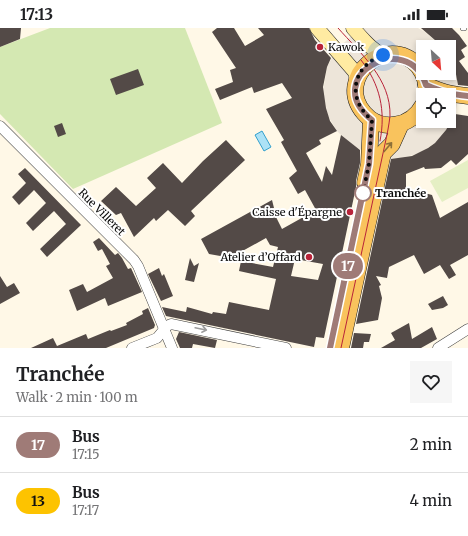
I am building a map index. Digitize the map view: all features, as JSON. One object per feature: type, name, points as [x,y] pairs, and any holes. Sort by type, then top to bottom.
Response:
[{"type":"main road","points":[[317,28],[355,72],[357,79]]},
{"type":"main road","points":[[353,28],[377,53],[383,55]]},
{"type":"main road","points":[[416,114],[401,124],[386,125],[372,120],[362,110],[356,98],[357,79],[360,72],[369,62],[383,55],[400,55],[411,61],[420,69],[424,76],[426,88]]},
{"type":"main road","points":[[456,95],[468,96]]},
{"type":"main road","points":[[456,105],[468,107]]},
{"type":"main road","points":[[330,348],[369,164],[372,120]]},
{"type":"main road","points":[[341,348],[383,153],[392,144],[401,124]]},
{"type":"street","name":"Rue Villeret","points":[[0,126],[134,260],[138,266],[172,348]]},
{"type":"street","points":[[132,348],[157,338],[171,324],[286,348]]},
{"type":"street","points":[[438,348],[468,329]]},
{"type":"green space","points":[[50,28],[185,28],[222,123],[73,189],[0,114],[0,47]]},
{"type":"green space","points":[[468,160],[468,188],[442,202],[430,181]]},
{"type":"shaded area","points":[[364,28],[418,28],[425,32],[435,40],[416,40],[416,80],[456,80],[456,74],[457,77],[459,95],[456,109],[456,88],[416,88],[416,128],[447,128],[441,137],[421,152],[397,159],[390,159],[369,154],[356,147],[343,137],[337,131],[328,116],[323,92],[327,67],[336,50],[356,32]]},
{"type":"water","points":[[262,131],[271,147],[264,151],[255,135]]},
{"type":"building","points":[[0,28],[21,28],[20,39],[0,47]]},
{"type":"building","points":[[217,28],[234,28],[245,46],[264,35],[258,28],[309,28],[315,40],[331,58],[327,67],[323,87],[326,108],[330,121],[337,131],[319,140],[321,144],[306,153],[322,182],[326,166],[332,175],[341,135],[360,150],[360,163],[324,338],[316,337],[314,347],[166,316],[162,307],[186,312],[187,307],[212,314],[213,312],[226,314],[229,302],[269,310],[276,279],[239,271],[241,261],[273,267],[278,247],[270,245],[266,238],[228,259],[226,257],[209,254],[201,239],[272,200],[274,208],[272,209],[282,229],[316,210],[305,190],[298,194],[289,178],[297,171],[281,142],[284,140],[266,109],[292,98],[282,83],[254,93],[252,87],[220,100],[215,89],[233,82],[230,70],[236,68],[212,32]],"holes":[[[295,259],[323,264],[318,280],[291,276]]]},
{"type":"building","points":[[421,28],[452,28],[467,46],[461,50],[465,57],[459,61],[468,73],[468,86],[458,85],[456,74],[456,40],[435,40]]},
{"type":"building","points":[[138,69],[144,85],[116,95],[110,79]]},
{"type":"building","points":[[456,114],[468,116],[468,154],[456,165],[451,160],[441,168],[425,169],[424,167],[406,174],[406,188],[432,195],[440,218],[468,202],[468,255],[450,265],[456,275],[449,279],[440,265],[424,274],[414,255],[389,267],[387,278],[376,276],[381,285],[379,286],[382,298],[378,320],[356,324],[391,159],[412,156],[428,148],[435,143],[447,128],[456,128]]},
{"type":"building","points":[[62,123],[66,134],[58,137],[54,126]]},
{"type":"building","points":[[226,140],[245,160],[191,211],[195,216],[185,226],[168,210],[156,221],[154,218],[134,237],[121,213],[116,215],[101,201],[116,187],[136,206],[156,188],[147,178],[163,163],[182,183]]},
{"type":"building","points":[[25,168],[81,225],[47,257],[40,249],[66,224],[54,211],[33,231],[26,223],[46,203],[34,190],[19,205],[12,197],[26,183],[18,174]]},
{"type":"building","points":[[99,238],[115,255],[118,253],[128,269],[131,268],[142,292],[108,306],[105,298],[77,311],[69,290],[83,284],[87,292],[113,278],[106,266],[110,264],[102,249],[98,251],[93,242]]},
{"type":"building","points":[[190,258],[194,266],[199,263],[194,282],[185,280]]},
{"type":"building","points":[[159,268],[162,276],[164,274],[173,296],[161,301],[148,274]]},
{"type":"building","points":[[0,276],[7,287],[14,283],[20,293],[0,304]]},
{"type":"building","points":[[443,296],[448,305],[443,308],[432,310],[428,304]]},
{"type":"building","points":[[148,308],[155,325],[154,328],[106,348],[31,348],[53,338],[57,346],[86,334],[88,339],[127,325],[126,323],[143,314],[142,311]]},
{"type":"building","points":[[409,323],[412,339],[432,327],[437,339],[421,348],[381,348],[395,340],[391,333]]},
{"type":"building","points":[[179,332],[217,340],[215,348],[193,344],[192,348],[180,348],[176,339]]},
{"type":"building","points":[[354,333],[371,334],[369,342],[364,342],[363,348],[351,348]]},
{"type":"tram line","points":[[338,28],[365,58],[380,79],[386,90],[390,116],[386,141],[341,348]]},
{"type":"tram line","points":[[361,60],[368,69],[380,98],[382,109],[382,130],[380,141]]},
{"type":"bus line","name":"17","points":[[330,348],[369,164],[372,120],[366,116],[356,98],[356,85],[360,72],[369,62],[383,55],[400,55],[408,58],[420,69],[424,76],[426,85],[453,95],[468,96]]},
{"type":"place","name":"Kawok","points":[[320,47]]},
{"type":"place","name":"Tranchée","points":[[363,193]]},
{"type":"place","name":"Caisse d'Épargne","points":[[350,212]]},
{"type":"place","name":"Atelier d’Offard","points":[[309,257]]},
{"type":"route","points":[[363,193],[369,164],[372,120],[366,116],[359,105],[355,92],[356,85],[360,72],[365,66],[370,61],[383,55]]}]
